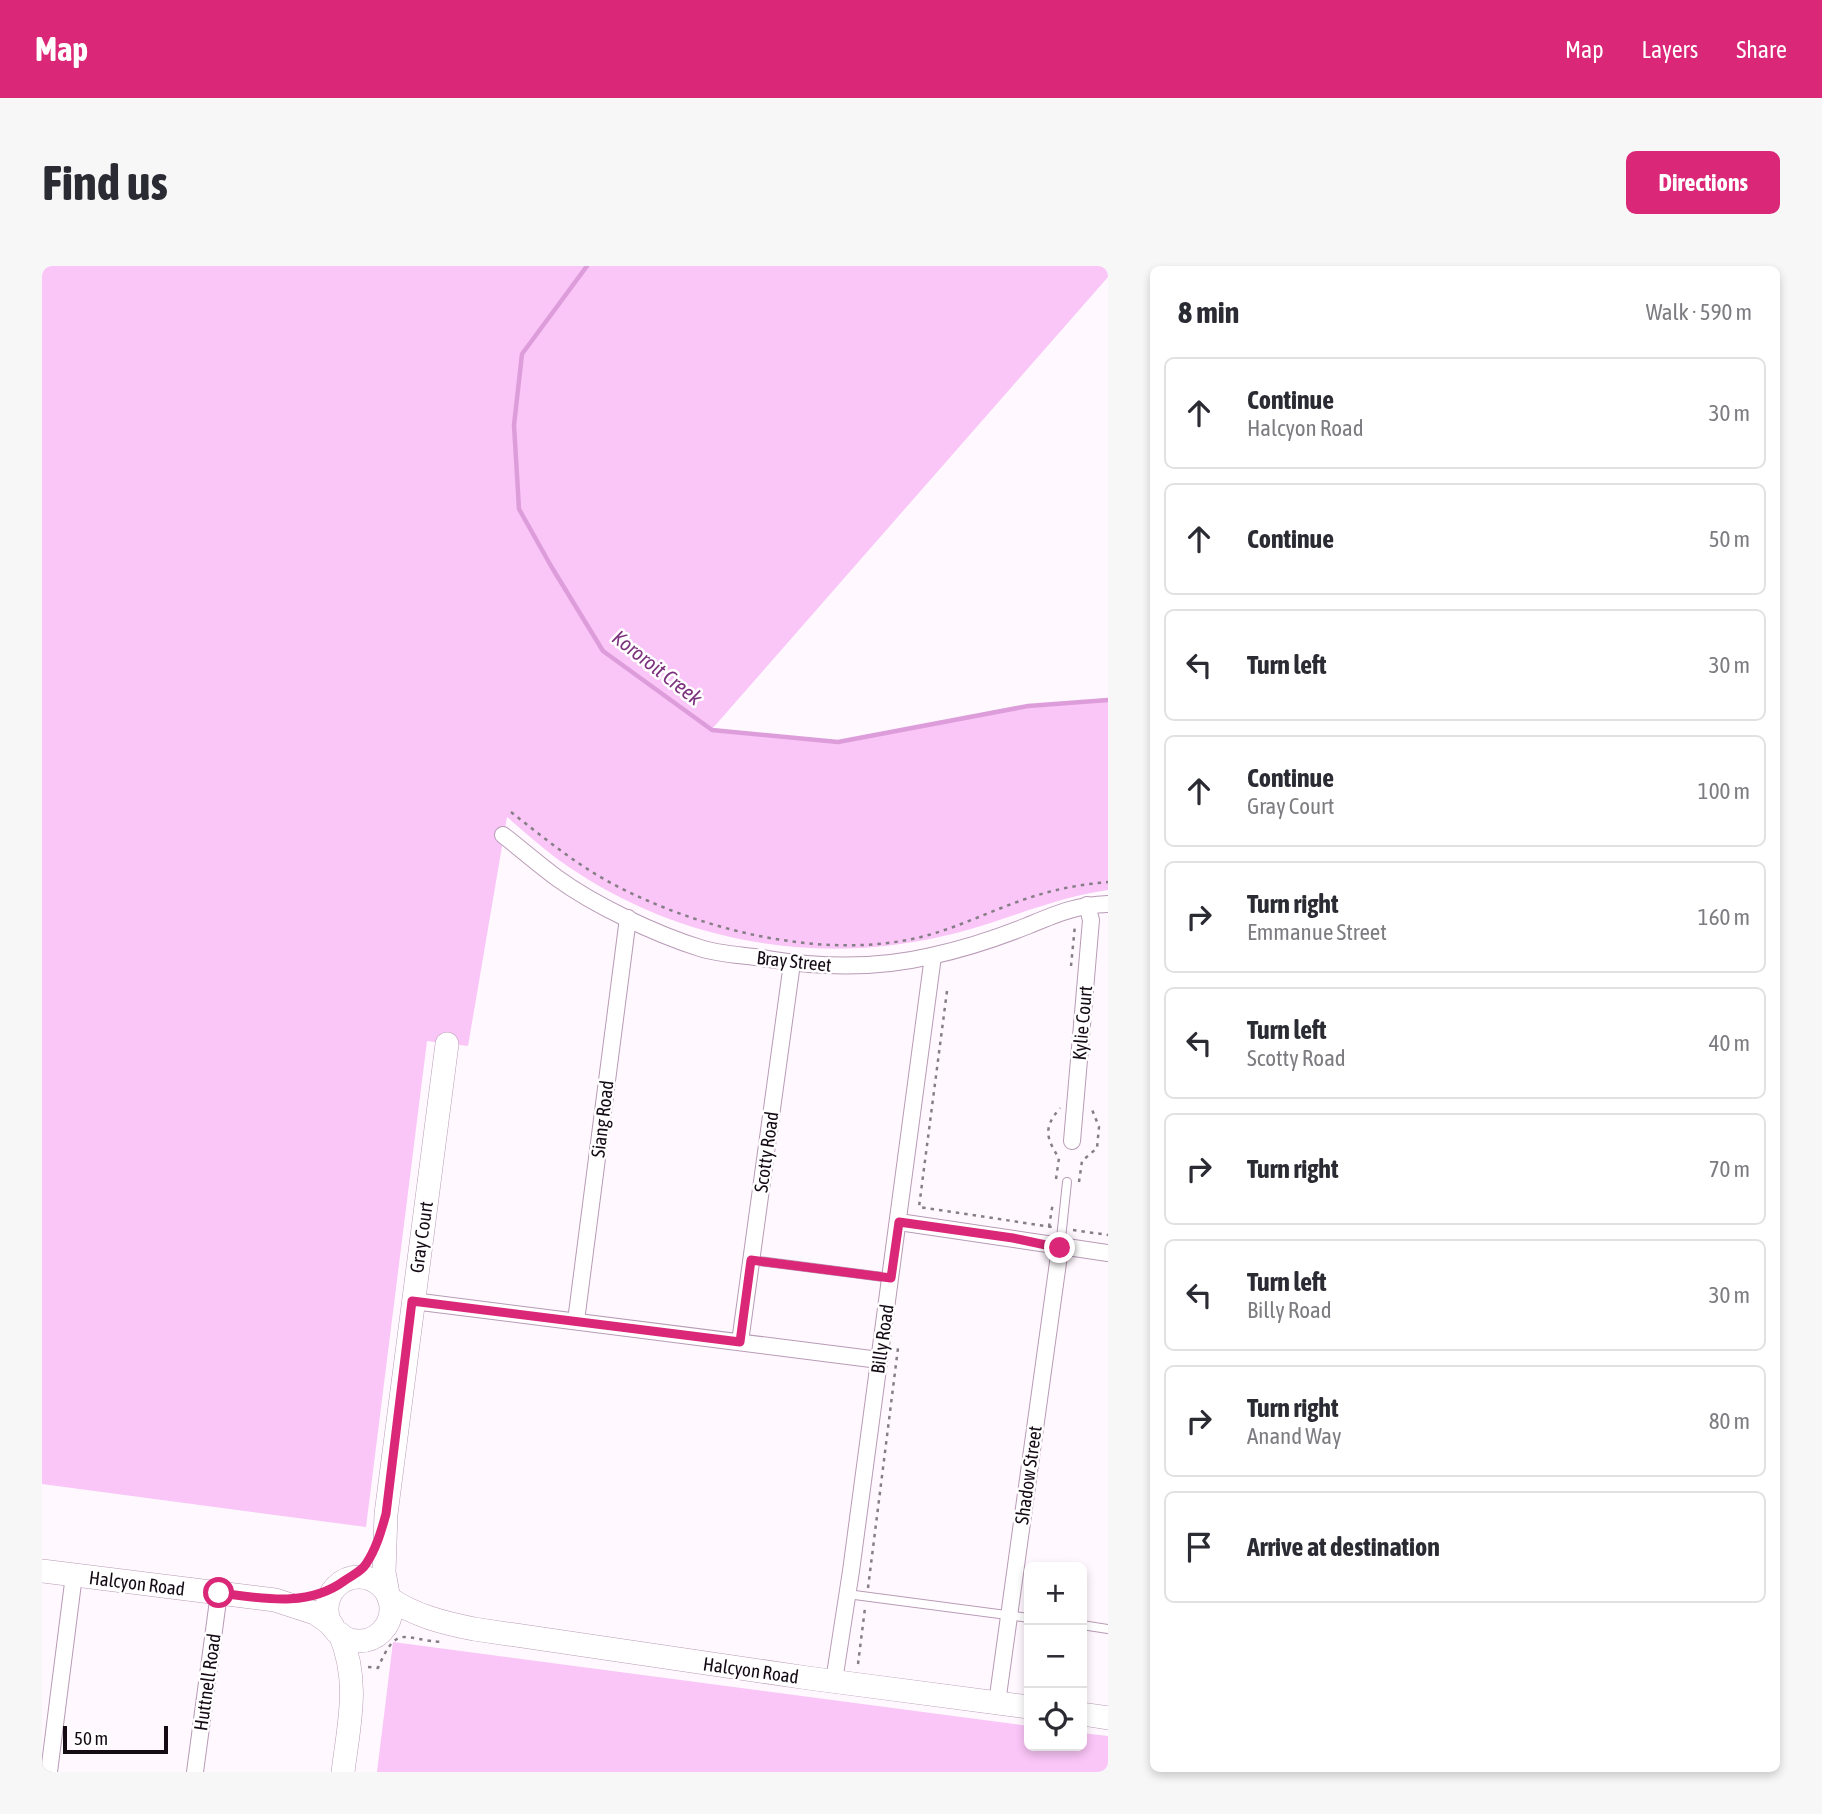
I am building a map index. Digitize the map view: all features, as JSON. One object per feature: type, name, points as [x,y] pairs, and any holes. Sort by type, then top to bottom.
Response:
[{"type":"street","name":"Bray Street","points":[[503,835],[559,879],[628,918],[701,948],[792,963],[852,967],[894,964],[933,956],[1025,927],[1062,911],[1087,905],[1108,904]]},
{"type":"street","name":"Kylie Court","points":[[1072,1141],[1091,920],[1087,905]]},
{"type":"street","name":"Siang Road","points":[[576,1321],[628,918]]},
{"type":"street","name":"Billy Road","points":[[834,1681],[899,1222],[933,956]]},
{"type":"street","name":"Scotty Road","points":[[740,1342],[792,963]]},
{"type":"street","name":"Gray Court","points":[[386,1514],[447,1044]]},
{"type":"street","points":[[899,1222],[1108,1253]]},
{"type":"street","name":"Shadow Street","points":[[997,1703],[1060,1248]]},
{"type":"street","points":[[412,1301],[880,1360]]},
{"type":"street","points":[[275,1600],[320,1595],[363,1568],[380,1538],[386,1514]]},
{"type":"street","points":[[352,1703],[377,1635],[391,1614],[384,1572],[386,1514]]},
{"type":"street","name":"Halcyon Road","points":[[42,1571],[275,1600]]},
{"type":"street","points":[[49,1772],[74,1575]]},
{"type":"street","points":[[343,1772],[352,1703],[350,1657],[327,1609],[329,1598],[339,1585],[363,1577],[381,1586],[388,1596],[402,1607],[441,1622],[474,1629]]},
{"type":"street","name":"Huttnell Road","points":[[195,1772],[219,1593]]},
{"type":"street","points":[[275,1600],[315,1613],[353,1640],[399,1628],[474,1629]]},
{"type":"street","name":"Halcyon Road","points":[[474,1629],[1024,1706]]},
{"type":"street","points":[[1087,1715],[1108,1718]]},
{"type":"lane","points":[[1060,1248],[1067,1182]]},
{"type":"lane","points":[[751,1260],[891,1278]]},
{"type":"lane","points":[[847,1594],[1024,1618]]},
{"type":"lane","points":[[1087,1626],[1108,1629]]},
{"type":"path","points":[[511,812],[565,855],[609,882],[655,905],[766,937],[828,945],[879,943],[921,937],[961,926],[1045,893],[1108,882]]},
{"type":"path","points":[[947,990],[919,1207],[1108,1235]]},
{"type":"path","points":[[858,1664],[898,1348]]},
{"type":"shaded area","points":[[42,266],[1108,266],[1108,277],[712,729],[838,742],[1028,706],[1108,700],[1108,890],[1065,899],[939,937],[846,949],[799,947],[706,931],[619,897],[550,854],[507,817],[468,1046],[427,1041],[366,1527],[42,1484]]},
{"type":"shaded area","points":[[393,1642],[1024,1725],[1024,1751],[1087,1751],[1087,1734],[1108,1736],[1108,1772],[377,1772]]},
{"type":"waterway","name":"Kororoit Creek","points":[[587,266],[522,354],[514,425],[519,509],[603,651],[712,730],[838,742],[1028,706],[1108,700]]},
{"type":"route","points":[[219,1593],[275,1600],[320,1595],[335,1589],[363,1568],[380,1538],[386,1514],[412,1301],[740,1342],[751,1260],[891,1278],[899,1222],[1013,1238],[1060,1248]]}]
